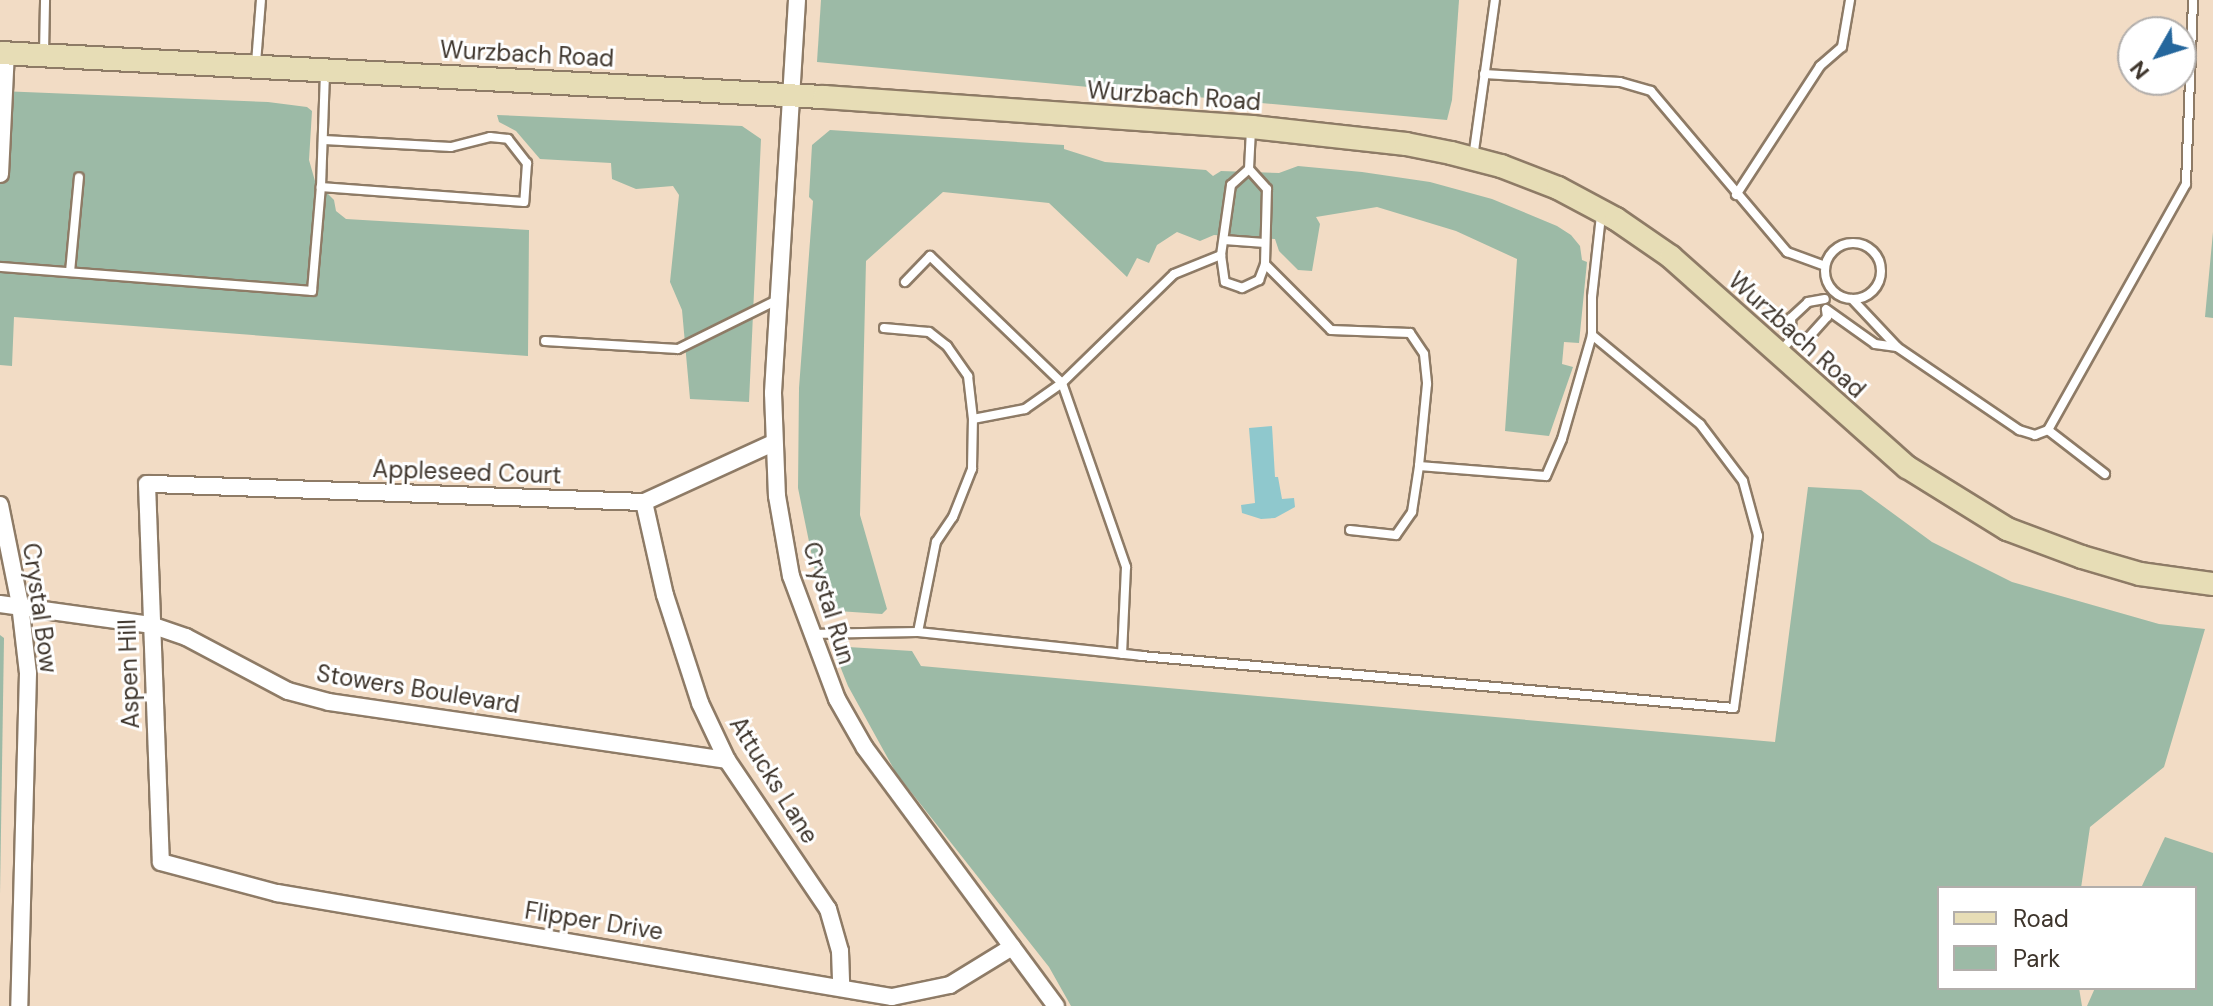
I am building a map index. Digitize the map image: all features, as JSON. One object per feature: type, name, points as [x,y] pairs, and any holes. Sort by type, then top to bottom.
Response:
[{"type":"main road","name":"Wurzbach Road","points":[[3,53],[790,95],[1252,127],[1406,144],[1473,159],[1558,188],[1601,211],[1671,257],[1785,346],[1907,467],[2007,529],[2082,557],[2140,574],[2213,584]]},
{"type":"street","name":"Crystal Run","points":[[797,0],[773,443],[777,496],[791,576],[810,634],[837,699],[865,748],[1056,1006]]},
{"type":"street","points":[[0,174],[3,53]]},
{"type":"street","name":"Appleseed Court","points":[[147,484],[644,502],[773,443]]},
{"type":"street","name":"Aspen Hill","points":[[147,484],[161,862]]},
{"type":"street","name":"Attucks Lane","points":[[644,502],[665,595],[700,703],[727,760],[828,909],[840,951],[841,987]]},
{"type":"street","name":"Crystal Bow","points":[[0,505],[20,604],[28,673],[19,1006]]},
{"type":"street","name":"Stowers Boulevard","points":[[0,604],[20,604],[151,625],[186,637],[288,691],[329,702],[727,760]]},
{"type":"street","name":"Flipper Drive","points":[[161,862],[277,893],[892,997],[950,985],[1012,947]]},
{"type":"lane","points":[[44,54],[45,0]]},
{"type":"lane","points":[[255,65],[261,0]]},
{"type":"lane","points":[[1473,159],[1495,0]]},
{"type":"lane","points":[[1736,195],[1820,66],[1842,47],[1850,0]]},
{"type":"lane","points":[[1832,290],[1852,299],[1897,347],[2019,430],[2035,435],[2048,430],[2186,184],[2193,0]]},
{"type":"lane","points":[[0,267],[312,291],[324,140],[325,68]]},
{"type":"lane","points":[[1484,74],[1620,82],[1651,91],[1787,252],[1825,266]]},
{"type":"lane","points":[[1249,169],[1267,189],[1265,264],[1259,280],[1251,286],[1232,286],[1221,273],[1221,255],[1231,185],[1249,169],[1252,127]]},
{"type":"lane","points":[[321,187],[524,202],[527,163],[508,139],[490,137],[451,147],[324,140]]},
{"type":"lane","points":[[70,272],[79,177]]},
{"type":"lane","points":[[1419,466],[1546,476],[1562,439],[1592,335],[1592,297],[1601,211]]},
{"type":"lane","points":[[1224,240],[1265,243]]},
{"type":"lane","points":[[1825,266],[1840,246],[1857,243],[1872,250],[1881,264],[1879,282],[1869,294],[1852,299]]},
{"type":"lane","points":[[973,419],[1025,409],[1062,383],[1174,274],[1221,255]]},
{"type":"lane","points":[[905,282],[930,256],[1062,383],[1126,567],[1122,654]]},
{"type":"lane","points":[[1265,264],[1331,330],[1410,333],[1424,354],[1427,384],[1412,512],[1396,535],[1350,530]]},
{"type":"lane","points":[[1785,346],[1809,337],[1827,317],[1826,304],[1832,290],[1825,266]]},
{"type":"lane","points":[[545,341],[678,349],[779,299]]},
{"type":"lane","points":[[1785,346],[1791,318],[1808,302],[1826,304],[1875,344],[1897,347]]},
{"type":"lane","points":[[884,328],[929,332],[947,346],[968,376],[973,419],[972,469],[953,517],[936,542],[918,632]]},
{"type":"lane","points":[[810,634],[918,632],[1122,654],[1734,708],[1758,536],[1743,481],[1700,424],[1592,335]]},
{"type":"lane","points":[[2048,430],[2105,474]]},
{"type":"green space","points":[[821,0],[1459,0],[1452,100],[1447,120],[817,62]]},
{"type":"green space","points":[[0,91],[268,102],[307,107],[312,111],[309,160],[315,181],[334,200],[336,211],[346,219],[529,230],[528,356],[14,317],[12,366],[0,365]]},
{"type":"green space","points":[[497,115],[742,126],[761,139],[749,402],[690,399],[682,310],[670,282],[679,195],[673,186],[636,189],[612,179],[611,163],[540,159],[516,131],[499,122]]},
{"type":"green space","points":[[830,130],[1064,145],[1064,149],[1105,162],[1206,170],[1213,176],[1221,171],[1279,173],[1298,166],[1362,172],[1430,182],[1492,199],[1557,226],[1571,235],[1580,246],[1582,260],[1587,262],[1579,343],[1564,342],[1562,364],[1573,367],[1549,436],[1505,431],[1517,259],[1456,231],[1377,207],[1316,217],[1320,224],[1312,271],[1298,270],[1279,251],[1275,239],[1214,235],[1200,241],[1177,232],[1157,245],[1149,263],[1137,258],[1127,277],[1049,203],[943,192],[866,261],[860,515],[887,609],[882,614],[823,610],[798,488],[799,388],[813,201],[809,197],[812,145]]},
{"type":"green space","points":[[2213,232],[2213,318],[2205,317]]},
{"type":"green space","points":[[1808,487],[1861,490],[1932,542],[2012,582],[2159,624],[2205,629],[2164,767],[2090,827],[2081,886],[1937,886],[1937,990],[2079,990],[2082,1006],[1071,1006],[1049,967],[896,773],[848,686],[832,646],[912,651],[921,666],[1775,742]]},
{"type":"green space","points":[[0,635],[4,638],[0,894]]},
{"type":"green space","points":[[2165,837],[2213,853],[2213,1006],[2087,1006],[2094,990],[2197,990],[2197,886],[2142,886]]},
{"type":"water","points":[[1272,426],[1275,477],[1278,477],[1282,499],[1294,498],[1295,507],[1275,518],[1261,519],[1242,513],[1241,505],[1255,503],[1249,428]]}]
